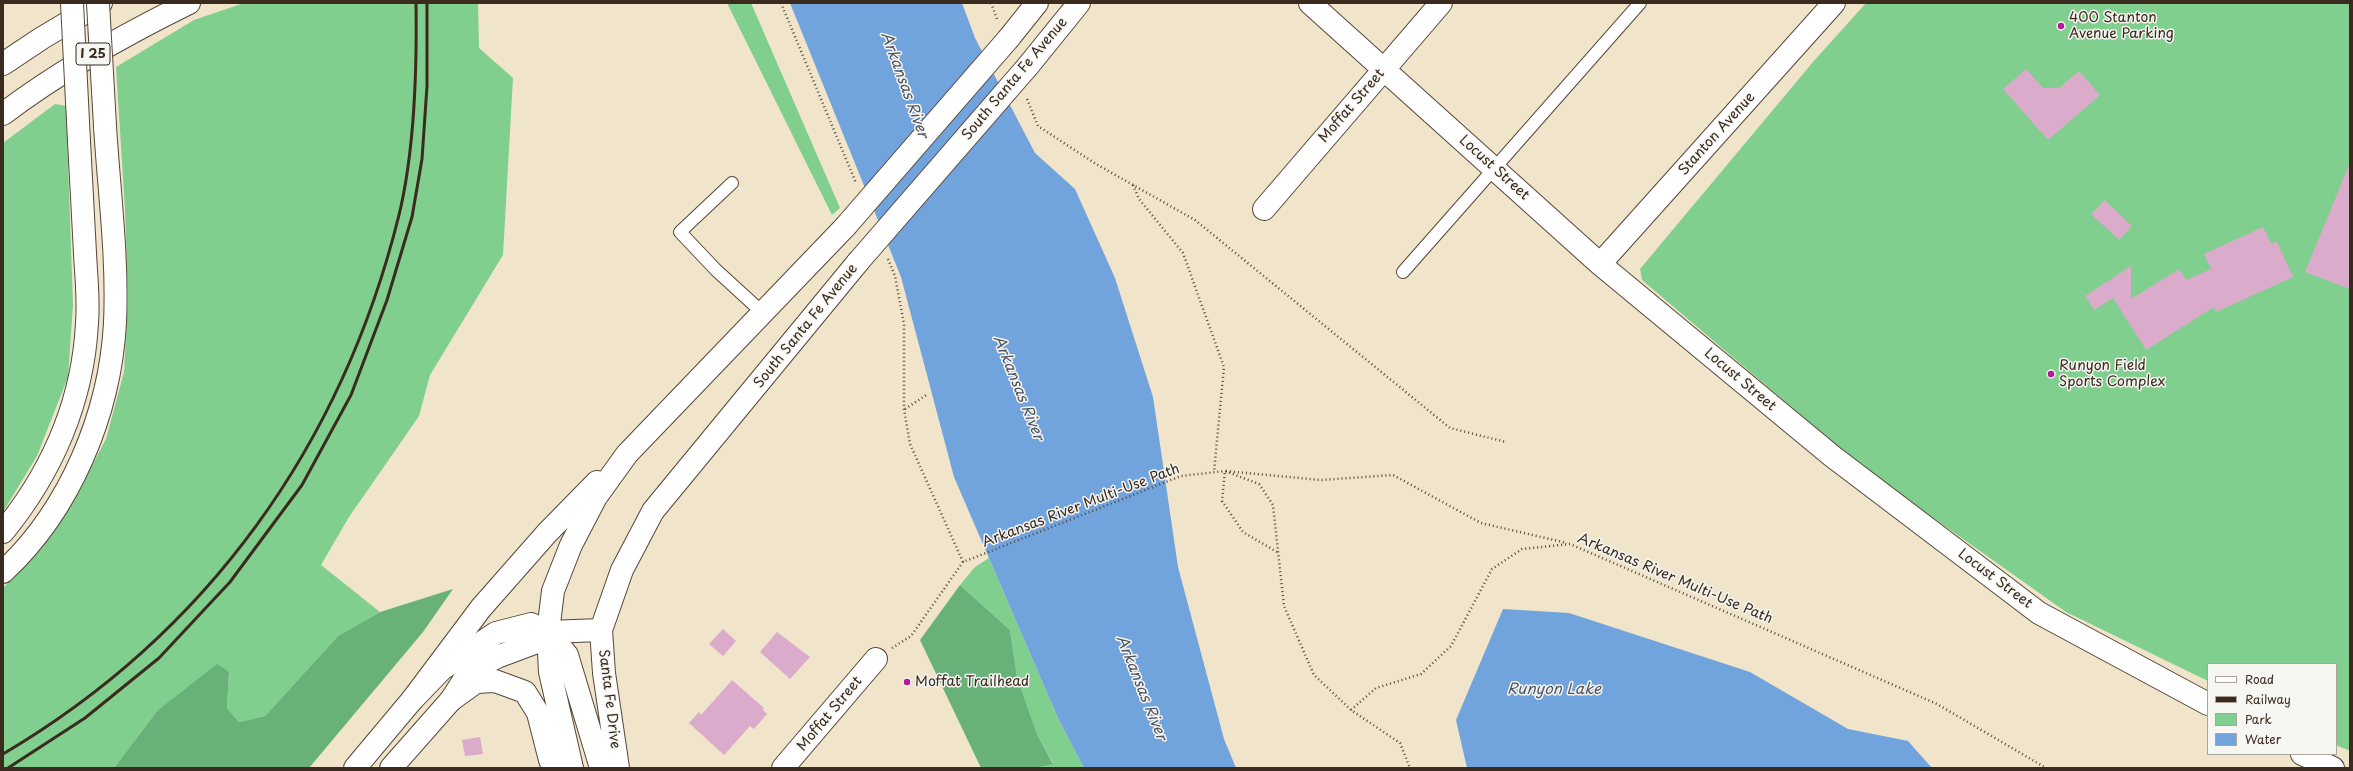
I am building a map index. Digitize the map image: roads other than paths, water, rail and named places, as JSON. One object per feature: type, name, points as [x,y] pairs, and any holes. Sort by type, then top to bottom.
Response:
[{"type":"main road","points":[[3,532],[33,492],[47,467],[71,413],[80,376],[88,322],[88,292],[72,3]]},
{"type":"main road","points":[[3,64],[42,38],[100,3],[115,292],[115,324],[105,388],[87,445],[62,495],[28,545],[3,572]]},
{"type":"main road","name":"I 25","points":[[3,114],[55,77],[99,50],[189,3]]},
{"type":"main road","points":[[355,768],[412,700],[481,608],[547,533],[627,454],[845,227],[1004,31],[1037,3]]},
{"type":"main road","name":"South Santa Fe Avenue","points":[[601,630],[622,570],[653,511],[858,262],[1028,66],[1079,3]]},
{"type":"main road","name":"Locust Street","points":[[1310,3],[1600,264],[1832,456],[2039,613],[2207,703]]},
{"type":"main road","name":"Moffat Street","points":[[1264,209],[1441,3]]},
{"type":"main road","name":"Stanton Avenue","points":[[1600,264],[1834,3]]},
{"type":"main road","points":[[571,767],[550,672],[548,632],[553,591],[571,545],[596,497],[627,454]]},
{"type":"main road","points":[[412,700],[442,669],[496,633],[531,624],[548,632],[567,655],[601,768]]},
{"type":"main road","points":[[391,768],[450,700],[469,672],[497,657],[537,642],[548,632],[601,630]]},
{"type":"main road","name":"Santa Fe Drive","points":[[601,630],[604,673],[618,768]]},
{"type":"main road","name":"Moffat Street","points":[[784,768],[876,659]]},
{"type":"main road","points":[[450,700],[476,682],[495,681],[525,692],[538,713],[550,760],[571,767]]},
{"type":"main road","points":[[2304,755],[2333,768]]},
{"type":"lane","points":[[1403,272],[1640,3]]},
{"type":"lane","points":[[732,183],[680,232],[716,270],[763,313]]},
{"type":"water","name":"Arkansas River","points":[[790,3],[962,3],[975,38],[1035,153],[1075,189],[1115,278],[1153,397],[1178,567],[1224,739],[1236,768],[1084,768],[1058,718],[954,477],[901,277]]},
{"type":"water","name":"Runyon Lake","points":[[1503,609],[1569,613],[1750,672],[1848,729],[1908,741],[1932,768],[1467,768],[1456,720]]},
{"type":"railway","points":[[3,754],[77,706],[143,651],[203,591],[256,525],[303,455],[342,379],[374,299],[399,215],[409,163],[412,137],[416,55],[416,3]]},
{"type":"railway","points":[[8,768],[85,718],[159,658],[230,582],[302,485],[351,395],[387,300],[412,217],[422,159],[427,86],[427,3]]},
{"type":"place","name":"400 Stanton Avenue Parking","points":[[2061,26]]},
{"type":"place","name":"Runyon Field Sports Complex","points":[[2051,374]]},
{"type":"place","name":"Moffat Trailhead","points":[[907,682]]}]
